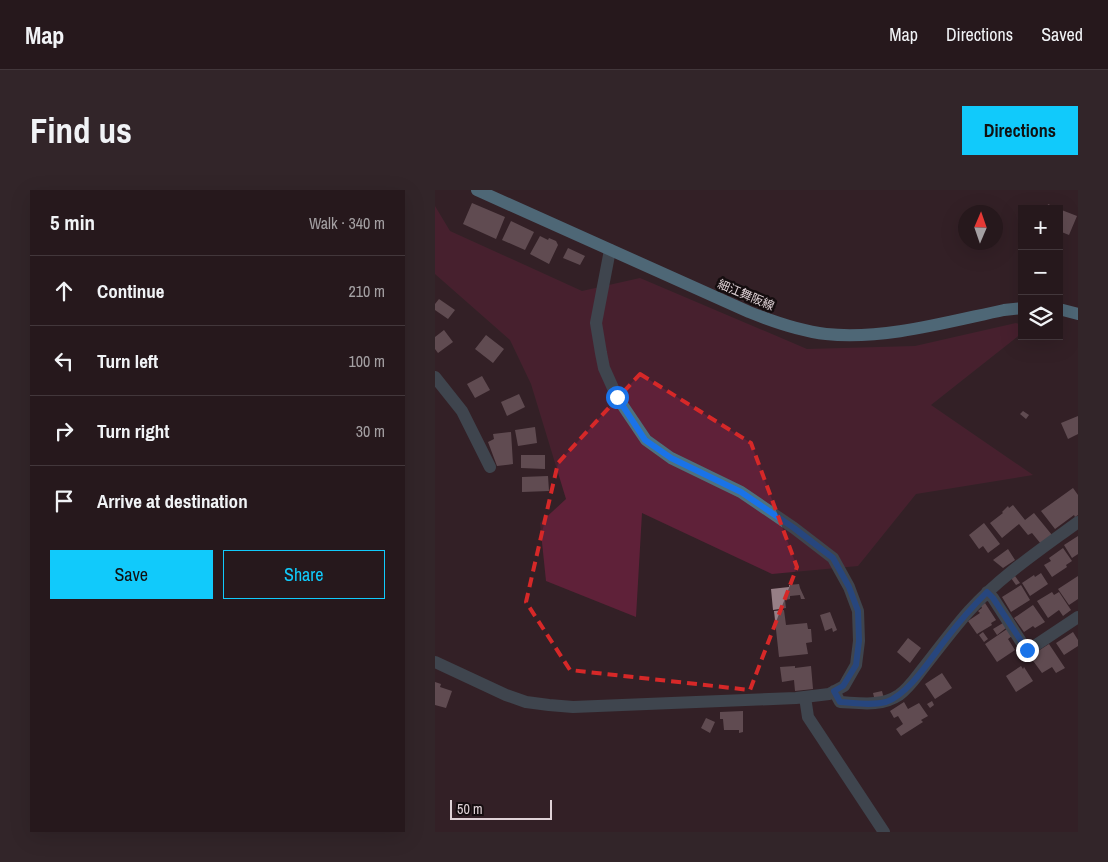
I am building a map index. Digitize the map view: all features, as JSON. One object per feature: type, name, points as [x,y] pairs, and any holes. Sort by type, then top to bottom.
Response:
[{"type":"main road","name":"細江舞阪線","points":[[477,190],[768,320],[787,326],[826,334],[885,333],[1018,308]]},
{"type":"main road","points":[[1063,310],[1078,314]]},
{"type":"street","points":[[435,662],[506,695],[526,702],[573,707],[805,697],[829,694],[843,686],[856,665],[859,641],[858,611],[849,587],[833,558],[794,528],[741,492],[671,458],[645,440],[617,397],[604,368],[597,323],[610,250]]},
{"type":"street","points":[[435,377],[462,411],[490,467]]},
{"type":"street","points":[[834,691],[840,702],[875,704],[899,695],[911,683],[967,613],[987,592],[1078,522]]},
{"type":"street","points":[[987,592],[993,598],[1027,650],[1078,617]]},
{"type":"street","points":[[805,697],[808,717],[884,832]]},
{"type":"highlighted area","points":[[640,374],[751,443],[797,567],[750,690],[570,670],[526,602],[558,463]]},
{"type":"shaded area","points":[[435,206],[450,231],[582,291],[640,278],[807,349],[915,346],[1018,324],[1018,336],[931,405],[1033,475],[916,494],[858,566],[772,574],[642,513],[636,617],[546,581],[540,523],[566,499],[531,384],[510,340],[435,274]]},
{"type":"building","points":[[472,203],[505,217],[496,239],[463,224]]},
{"type":"building","points":[[1063,211],[1077,216],[1069,235],[1063,233]]},
{"type":"building","points":[[511,221],[534,232],[525,250],[502,240]]},
{"type":"building","points":[[540,236],[556,241],[558,245],[549,264],[530,254]]},
{"type":"building","points":[[568,248],[585,256],[580,265],[563,258]]},
{"type":"building","points":[[439,299],[455,310],[448,319],[435,310],[435,304]]},
{"type":"building","points":[[444,330],[453,342],[438,353],[435,349],[435,337]]},
{"type":"building","points":[[486,335],[504,349],[493,363],[475,349]]},
{"type":"building","points":[[482,376],[490,390],[475,398],[467,384]]},
{"type":"building","points":[[519,394],[525,407],[507,416],[501,402]]},
{"type":"building","points":[[1023,411],[1029,415],[1026,419],[1020,414]]},
{"type":"building","points":[[1078,416],[1078,434],[1068,439],[1061,423]]},
{"type":"building","points":[[535,427],[537,443],[518,446],[515,430]]},
{"type":"building","points":[[511,432],[513,464],[497,466],[488,442],[494,439],[493,434]]},
{"type":"building","points":[[521,455],[545,455],[545,469],[521,468]]},
{"type":"building","points":[[548,476],[549,491],[522,492],[522,477]]},
{"type":"building","points":[[1073,488],[1078,495],[1078,515],[1075,517],[1074,515],[1055,529],[1041,511]]},
{"type":"building","points":[[1013,505],[1025,520],[1034,513],[1052,535],[1041,544],[1032,533],[1028,535],[1019,524],[1002,538],[990,523],[1003,513],[1008,506],[1009,508]]},
{"type":"building","points":[[984,523],[1000,544],[988,553],[983,546],[979,549],[969,535]]},
{"type":"building","points":[[1078,536],[1078,554],[1072,558],[1064,545]]},
{"type":"building","points":[[1063,548],[1072,561],[1066,565],[1067,567],[1052,577],[1044,565],[1051,561],[1049,558]]},
{"type":"building","points":[[1008,549],[1015,560],[1003,568],[993,560]]},
{"type":"building","points":[[1041,573],[1048,584],[1030,596],[1022,583]]},
{"type":"building","points":[[1015,576],[1020,583],[1016,585],[1011,578]]},
{"type":"building","points":[[1078,576],[1078,599],[1069,605],[1058,589]]},
{"type":"building","points":[[799,584],[805,599],[801,599],[800,595],[790,596],[790,599],[785,600],[786,608],[773,610],[771,589]]},
{"type":"building","points":[[1021,585],[1030,600],[1011,612],[1002,597]]},
{"type":"building","points":[[1052,592],[1054,595],[1059,592],[1071,610],[1063,616],[1059,610],[1048,618],[1037,601]]},
{"type":"building","points":[[985,603],[996,620],[991,623],[992,625],[977,634],[968,621],[980,613],[978,611]]},
{"type":"building","points":[[1033,605],[1045,622],[1035,628],[1033,626],[1024,632],[1014,618]]},
{"type":"building","points":[[784,610],[786,625],[807,623],[808,629],[811,629],[812,642],[806,643],[808,654],[779,657],[774,611]]},
{"type":"building","points":[[830,612],[837,630],[833,632],[832,628],[825,631],[820,615]]},
{"type":"building","points":[[1003,623],[1006,628],[997,635],[993,629]]},
{"type":"building","points":[[1007,629],[1012,636],[1008,639],[1015,650],[997,662],[985,644]]},
{"type":"building","points":[[983,632],[988,639],[984,642],[979,635]]},
{"type":"building","points":[[1073,632],[1078,640],[1078,646],[1064,655],[1056,643]]},
{"type":"building","points":[[908,638],[921,648],[910,663],[897,652]]},
{"type":"building","points":[[1049,644],[1065,668],[1056,673],[1052,667],[1042,673],[1031,658],[1034,656],[1032,655]]},
{"type":"building","points":[[795,666],[795,668],[811,666],[813,689],[795,691],[794,680],[782,682],[780,667]]},
{"type":"building","points":[[1021,666],[1023,669],[1024,667],[1033,681],[1016,692],[1006,676]]},
{"type":"building","points":[[942,673],[952,688],[935,699],[925,684]]},
{"type":"building","points":[[435,682],[441,684],[440,687],[452,691],[446,708],[435,705]]},
{"type":"building","points":[[882,691],[884,699],[875,701],[873,693]]},
{"type":"building","points":[[932,701],[934,705],[930,708],[927,704]]},
{"type":"building","points":[[904,702],[908,709],[919,703],[928,716],[921,720],[923,722],[901,736],[896,729],[903,724],[898,716],[894,718],[890,711]]},
{"type":"building","points":[[743,711],[743,732],[739,733],[739,730],[724,730],[723,719],[720,719],[720,712]]},
{"type":"building","points":[[706,718],[715,722],[710,733],[701,728]]},
{"type":"route","points":[[617,397],[645,440],[671,458],[741,492],[794,528],[833,558],[849,587],[858,611],[859,641],[856,665],[843,686],[834,691],[840,702],[875,704],[891,700],[899,695],[911,683],[967,613],[987,592],[993,598],[1027,650]]}]
